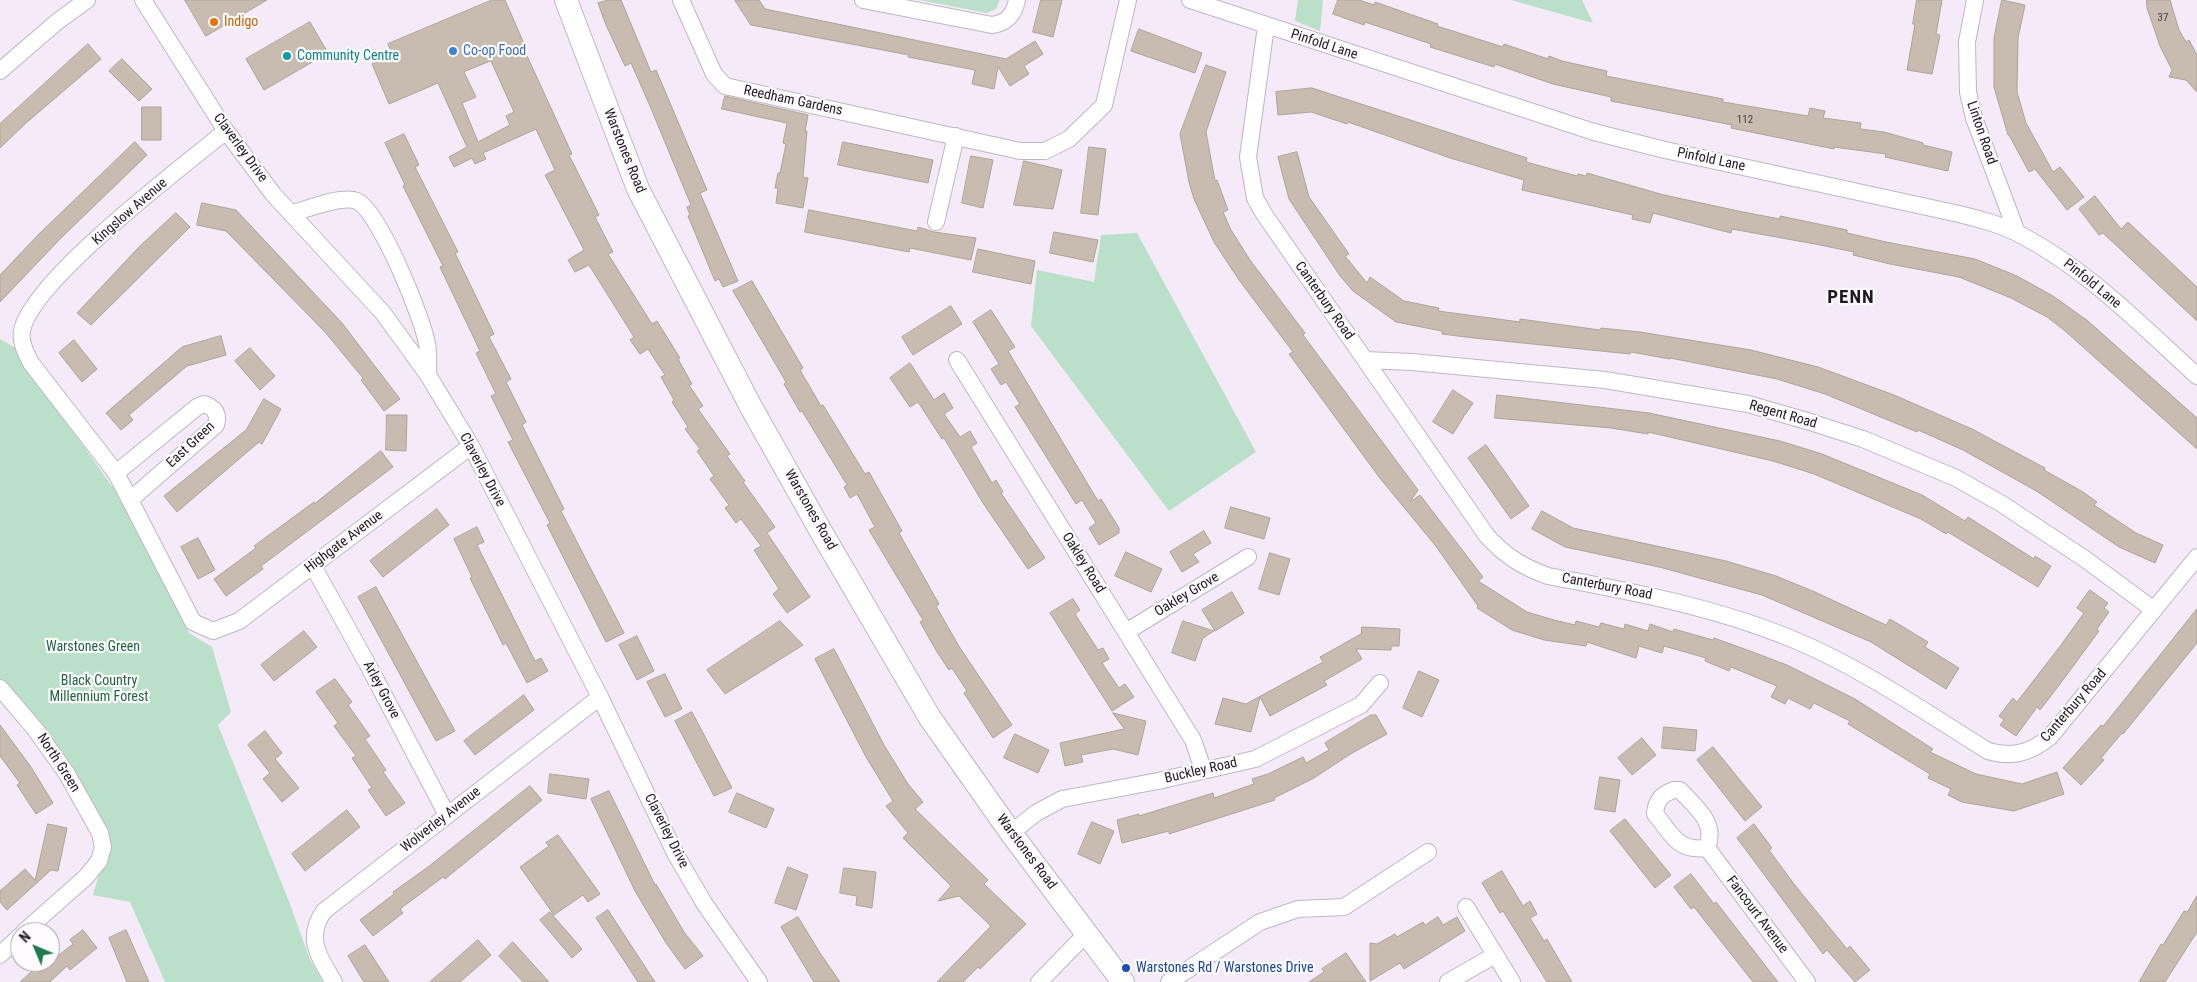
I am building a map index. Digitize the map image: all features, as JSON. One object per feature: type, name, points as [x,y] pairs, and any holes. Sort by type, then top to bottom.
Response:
[{"type":"street","points":[[0,71],[58,21],[87,0]]},
{"type":"street","name":"Claverley Drive","points":[[143,0],[226,131],[291,214],[383,313],[428,375],[470,446],[600,697],[676,855],[704,903],[759,982]]},
{"type":"street","name":"Warstones Road","points":[[566,0],[638,189],[751,407],[930,718],[1011,833],[1123,982]]},
{"type":"street","name":"Reedham Gardens","points":[[681,0],[714,74],[725,86],[1020,151],[1045,151],[1069,139],[1104,106],[1128,0]]},
{"type":"street","points":[[863,0],[992,25],[1001,24],[1008,19],[1015,12],[1017,0]]},
{"type":"street","name":"Pinfold Lane","points":[[1190,0],[1594,132],[1665,150],[1959,214],[2017,233],[2071,265],[2197,376]]},
{"type":"street","name":"Linton Road","points":[[1975,0],[1967,42],[1968,92],[1974,118],[2017,233]]},
{"type":"street","name":"Canterbury Road","points":[[1266,26],[1248,157],[1255,198],[1264,214],[1487,536],[1511,560],[1548,576],[1678,602],[1743,622],[1797,642],[1860,672],[1922,708],[1988,751],[2000,754],[2023,753],[2041,745],[2050,737],[2197,557]]},
{"type":"street","name":"Kingslow Avenue","points":[[116,473],[31,363],[22,344],[21,332],[24,322],[38,298],[58,276],[126,212],[226,131]]},
{"type":"street","points":[[936,222],[956,136]]},
{"type":"street","points":[[291,214],[314,206],[344,200],[357,201],[370,212],[382,232],[408,286],[427,344],[428,375]]},
{"type":"street","name":"Oakley Road","points":[[957,360],[1193,740],[1203,769]]},
{"type":"street","name":"Regent Road","points":[[1365,360],[1412,362],[1605,380],[1748,404],[1807,421],[1863,439],[1956,478],[2002,504],[2084,559],[2154,610]]},
{"type":"street","name":"East Green","points":[[116,473],[197,407],[204,404],[212,407],[216,414],[216,425],[130,500]]},
{"type":"street","name":"Highgate Avenue","points":[[130,500],[193,622],[213,631],[239,621],[470,446]]},
{"type":"street","points":[[116,473],[130,500]]},
{"type":"street","name":"Oakley Grove","points":[[1126,632],[1248,557]]},
{"type":"street","name":"Arley Grove","points":[[313,566],[368,665],[446,816]]},
{"type":"street","name":"Buckley Road","points":[[1011,833],[1036,813],[1062,799],[1158,781],[1203,769],[1255,759],[1361,705],[1380,682]]},
{"type":"street","name":"North Green","points":[[0,688],[35,728],[67,774],[100,833],[103,847],[99,861],[86,877],[35,922]]},
{"type":"street","name":"Wolverley Avenue","points":[[334,982],[315,949],[315,929],[318,919],[324,911],[600,697]]},
{"type":"street","name":"Fancourt Avenue","points":[[1707,848],[1807,982]]},
{"type":"street","points":[[1169,982],[1260,922],[1298,910],[1344,907],[1428,852]]},
{"type":"street","points":[[1466,907],[1512,982]]},
{"type":"street","points":[[1039,982],[1087,933]]},
{"type":"street","points":[[0,955],[10,946]]},
{"type":"street","points":[[1448,982],[1495,955]]},
{"type":"green space","points":[[919,0],[1000,0],[996,9],[987,13]]},
{"type":"green space","points":[[1298,0],[1323,0],[1320,31],[1295,21]]},
{"type":"green space","points":[[1511,0],[1582,0],[1593,23]]},
{"type":"green space","points":[[1137,233],[1256,452],[1169,511],[1031,326],[1037,270],[1094,282],[1101,235]]},
{"type":"green space","name":"Warstones Green","points":[[0,339],[19,350],[25,365],[114,489],[159,572],[189,633],[212,647],[231,712],[218,725],[290,904],[310,960],[323,982],[165,982],[130,902],[93,895],[108,844],[0,682]]},
{"type":"building","name":"Indigo","points":[[185,0],[267,0],[206,36]]},
{"type":"building","points":[[492,0],[505,0],[525,46],[523,47],[572,154],[569,155],[599,215],[595,217],[613,252],[608,254],[652,324],[657,321],[680,358],[678,359],[692,384],[689,385],[703,406],[698,409],[730,454],[727,456],[745,481],[743,482],[775,527],[767,533],[810,597],[787,613],[773,594],[779,589],[754,550],[761,546],[741,519],[736,523],[725,508],[729,505],[710,479],[714,476],[697,451],[700,449],[685,429],[688,427],[672,402],[674,400],[661,377],[665,375],[648,349],[640,354],[630,340],[634,337],[589,265],[575,272],[568,260],[584,250],[545,175],[555,170],[536,129],[483,153],[486,159],[475,164],[472,158],[454,167],[449,157],[467,147],[438,83],[389,104],[372,64],[393,55],[388,44]],"holes":[[[491,61],[514,112],[506,116],[510,125],[478,142],[462,103],[476,97],[464,72]]]},
{"type":"building","points":[[609,0],[621,0],[651,72],[656,70],[707,190],[700,193],[738,281],[723,287],[719,279],[715,281],[688,216],[690,215],[687,207],[691,205],[650,106],[631,63],[625,66],[606,25],[598,3]]},
{"type":"building","points":[[735,0],[759,0],[765,9],[1006,59],[1035,41],[1043,54],[1024,66],[1029,74],[1010,86],[998,67],[994,89],[972,84],[975,70],[908,57],[909,55],[751,25]]},
{"type":"building","points":[[1041,0],[1062,0],[1053,37],[1033,32]]},
{"type":"building","points":[[1338,0],[1359,0],[1374,5],[1375,2],[1438,24],[1437,26],[1503,47],[1504,44],[1548,59],[1549,56],[1562,61],[1607,71],[1606,76],[1723,99],[1723,102],[1808,116],[1810,108],[1825,111],[1823,118],[1861,123],[1860,129],[1884,132],[1952,152],[1948,171],[1885,157],[1886,154],[1834,147],[1834,149],[1731,128],[1732,125],[1611,101],[1611,97],[1553,84],[1495,64],[1494,67],[1430,47],[1431,44],[1365,22],[1364,25],[1333,14]]},
{"type":"building","points":[[1917,0],[1942,0],[1936,34],[1940,35],[1932,74],[1907,70]]},
{"type":"building","points":[[2002,0],[2025,5],[2018,38],[2017,92],[2026,123],[2053,172],[2060,167],[2084,197],[2067,210],[2035,169],[2029,172],[2008,135],[1994,87],[1994,38]]},
{"type":"building","points":[[2147,0],[2170,0],[2179,30],[2186,42],[2189,40],[2197,55],[2197,92],[2186,80],[2169,77],[2172,70],[2160,46],[2147,8]]},
{"type":"building","name":"Community Centre","points":[[310,22],[328,53],[264,90],[246,59]]},
{"type":"building","points":[[1139,29],[1202,53],[1195,73],[1131,51]]},
{"type":"building","points":[[88,44],[101,59],[26,123],[0,148],[0,124]]},
{"type":"building","points":[[122,59],[152,89],[139,101],[109,71]]},
{"type":"building","points":[[1206,65],[1226,72],[1206,132],[1215,181],[1217,180],[1228,210],[1223,212],[1231,230],[1250,260],[1305,333],[1303,335],[1418,490],[1410,502],[1420,495],[1483,577],[1478,581],[1527,612],[1554,620],[1575,625],[1576,621],[1599,627],[1601,623],[1624,629],[1625,624],[1648,631],[1650,624],[1673,632],[1674,629],[1713,640],[1714,638],[1750,651],[1787,665],[1855,699],[1933,749],[1930,752],[1976,774],[2022,784],[2057,772],[2064,794],[2014,811],[1962,802],[1948,795],[1951,789],[1928,778],[1930,774],[1848,724],[1850,721],[1814,703],[1810,709],[1788,698],[1785,704],[1771,697],[1777,686],[1731,667],[1729,671],[1705,661],[1706,658],[1664,646],[1662,653],[1639,646],[1636,658],[1587,642],[1586,646],[1544,640],[1512,630],[1477,608],[1478,606],[1435,545],[1379,477],[1289,354],[1293,352],[1239,280],[1214,242],[1194,199],[1180,134]]},
{"type":"building","points":[[1312,88],[1527,158],[1526,162],[1577,176],[1578,174],[1586,176],[1587,173],[1664,195],[1780,219],[1780,216],[1847,230],[1847,233],[1886,242],[1975,259],[2017,276],[2053,296],[2088,321],[2197,418],[2197,449],[2064,330],[2047,317],[2011,298],[1959,277],[1890,264],[1853,255],[1854,252],[1732,229],[1731,233],[1653,213],[1650,223],[1632,219],[1633,215],[1522,190],[1524,180],[1450,158],[1348,122],[1347,124],[1311,112],[1278,115],[1276,92]]},
{"type":"building","points":[[725,96],[808,115],[805,131],[807,131],[803,177],[808,178],[803,208],[776,203],[778,188],[775,188],[786,144],[783,143],[787,123],[722,109]]},
{"type":"building","points":[[142,107],[161,107],[161,140],[142,140]]},
{"type":"building","points":[[404,134],[419,165],[415,167],[458,252],[455,253],[494,334],[489,337],[511,379],[506,382],[526,422],[522,425],[564,509],[561,511],[624,633],[606,642],[547,525],[550,523],[508,442],[513,440],[491,396],[496,394],[476,353],[480,351],[440,267],[443,266],[403,186],[405,185],[385,143]]},
{"type":"building","points":[[135,142],[147,155],[61,238],[0,302],[0,275],[39,234]]},
{"type":"building","points":[[843,142],[933,160],[928,183],[838,165]]},
{"type":"building","points":[[1089,147],[1106,149],[1098,215],[1081,213]]},
{"type":"building","points":[[1297,152],[1309,197],[1349,254],[1345,256],[1367,283],[1370,277],[1404,301],[1439,308],[1438,311],[1520,322],[1520,319],[1600,330],[1601,328],[1640,332],[1751,350],[1818,367],[1894,395],[1972,429],[2045,468],[2044,470],[2097,502],[2094,505],[2136,533],[2163,545],[2155,563],[2119,547],[2038,492],[1963,450],[1918,430],[1917,432],[1825,394],[1777,379],[1670,358],[1631,352],[1630,354],[1442,334],[1442,331],[1396,322],[1353,291],[1340,276],[1289,199],[1278,157]]},
{"type":"building","points":[[971,156],[993,160],[983,208],[962,203]]},
{"type":"building","points":[[1024,161],[1062,170],[1053,209],[1014,205]]},
{"type":"building","points":[[2095,196],[2121,229],[2128,222],[2197,287],[2197,321],[2103,233],[2099,235],[2079,209]]},
{"type":"building","points":[[202,203],[236,210],[342,323],[400,399],[384,411],[361,380],[363,378],[325,332],[226,231],[197,225]]},
{"type":"building","points":[[809,210],[917,231],[918,227],[934,232],[976,238],[971,260],[910,248],[909,252],[805,232]]},
{"type":"building","points":[[176,213],[190,227],[91,325],[77,313],[139,247]]},
{"type":"building","points":[[1054,232],[1098,240],[1093,262],[1050,253]]},
{"type":"building","points":[[978,249],[1035,261],[1031,284],[973,272]]},
{"type":"building","points":[[752,281],[803,368],[800,370],[821,406],[823,405],[865,474],[869,472],[902,531],[899,533],[939,604],[936,606],[960,648],[1012,725],[993,738],[964,693],[967,691],[952,668],[949,670],[937,652],[920,622],[923,620],[869,530],[875,527],[857,494],[850,498],[844,487],[847,485],[802,411],[800,412],[784,384],[786,382],[733,291]]},
{"type":"building","points":[[951,306],[962,324],[913,355],[902,337]]},
{"type":"building","points":[[991,310],[1015,347],[1008,351],[1098,501],[1101,499],[1119,528],[1119,533],[1099,545],[1089,528],[1096,523],[1082,500],[1076,504],[1015,407],[1020,404],[1006,382],[1001,385],[991,369],[999,364],[973,322]]},
{"type":"building","points":[[221,336],[226,355],[187,366],[129,415],[133,420],[121,430],[106,413],[182,347]]},
{"type":"building","points":[[74,340],[97,369],[82,382],[59,353]]},
{"type":"building","points":[[250,348],[275,376],[260,390],[235,361]]},
{"type":"building","points":[[910,363],[934,400],[944,393],[953,408],[944,414],[960,437],[970,431],[977,443],[971,447],[992,483],[996,480],[1003,492],[1001,493],[1045,558],[1028,569],[983,503],[944,438],[942,439],[918,402],[910,407],[890,378]]},
{"type":"building","points":[[1453,390],[1473,403],[1465,415],[1463,414],[1464,416],[1453,434],[1433,422]]},
{"type":"building","points":[[1497,395],[1649,413],[1780,441],[1822,454],[1922,495],[1965,521],[1968,517],[2034,559],[2035,556],[2051,566],[2038,587],[1948,532],[1946,534],[1921,519],[1814,474],[1773,461],[1648,432],[1648,434],[1611,428],[1495,418]]},
{"type":"building","points":[[264,399],[281,409],[262,444],[259,442],[177,512],[164,496],[246,430]]},
{"type":"building","points":[[387,415],[407,415],[406,451],[386,450]]},
{"type":"building","points":[[1486,445],[1529,506],[1511,519],[1468,458]]},
{"type":"building","points":[[381,451],[393,467],[261,566],[263,569],[226,596],[214,579],[256,548],[254,546],[315,503]]},
{"type":"building","points":[[1231,507],[1270,518],[1264,539],[1225,528]]},
{"type":"building","points":[[437,509],[449,525],[383,577],[370,561]]},
{"type":"building","points":[[1542,511],[1573,528],[1726,561],[1776,576],[1886,625],[1890,619],[1928,642],[1925,647],[1959,668],[1946,689],[1871,642],[1762,595],[1659,567],[1565,547],[1532,529]]},
{"type":"building","points":[[477,527],[484,542],[477,545],[535,661],[541,658],[548,671],[527,683],[506,643],[503,645],[470,578],[472,577],[454,539]]},
{"type":"building","points":[[1204,531],[1211,543],[1193,554],[1199,562],[1182,572],[1170,552]]},
{"type":"building","points":[[198,538],[215,570],[198,579],[181,547]]},
{"type":"building","points":[[1126,552],[1162,569],[1151,592],[1115,576]]},
{"type":"building","points":[[1270,553],[1290,559],[1279,595],[1259,589]]},
{"type":"building","points":[[376,587],[455,731],[436,741],[358,597]]},
{"type":"building","points":[[2090,590],[2108,603],[2104,608],[2109,612],[2097,629],[2099,631],[2063,680],[2040,710],[2037,707],[2016,736],[2000,725],[2004,720],[1999,716],[2013,698],[2017,702],[2061,645],[2084,613],[2077,608]]},
{"type":"building","points":[[1232,592],[1244,613],[1215,631],[1202,610]]},
{"type":"building","points":[[1073,599],[1080,610],[1075,614],[1098,650],[1103,648],[1109,659],[1102,663],[1119,688],[1125,684],[1134,697],[1112,711],[1050,613]]},
{"type":"building","points":[[2197,609],[2197,643],[2123,734],[2101,758],[2104,760],[2081,785],[2063,768],[2101,725],[2103,726]]},
{"type":"building","points":[[780,621],[803,645],[725,694],[707,670]]},
{"type":"building","points":[[1183,621],[1214,631],[1203,638],[1195,661],[1172,653]]},
{"type":"building","points":[[1362,627],[1400,629],[1399,646],[1391,646],[1391,650],[1356,649],[1362,659],[1324,681],[1327,685],[1270,716],[1260,697],[1251,732],[1215,724],[1223,698],[1246,704],[1323,662],[1320,657],[1361,634]]},
{"type":"building","points":[[304,631],[317,647],[274,681],[261,665]]},
{"type":"building","points":[[637,636],[654,671],[637,680],[619,645]]},
{"type":"building","points":[[834,649],[884,745],[908,784],[923,802],[915,809],[988,880],[984,884],[1026,924],[980,969],[978,967],[963,982],[937,982],[991,926],[959,896],[938,901],[951,886],[903,838],[908,833],[886,806],[893,801],[866,757],[815,659]]},
{"type":"building","points":[[1419,671],[1439,680],[1422,717],[1403,708]]},
{"type":"building","points":[[665,674],[682,709],[665,717],[647,682]]},
{"type":"building","points":[[335,679],[352,702],[348,705],[370,736],[365,739],[386,770],[383,772],[405,803],[386,816],[368,790],[372,788],[352,758],[356,756],[334,726],[338,723],[316,692]]},
{"type":"building","points":[[524,695],[534,710],[475,755],[464,741]]},
{"type":"building","points":[[692,712],[732,788],[714,796],[675,721]]},
{"type":"building","points":[[1113,713],[1146,721],[1138,755],[1113,749],[1081,755],[1083,762],[1065,766],[1060,743],[1124,729]]},
{"type":"building","points":[[1371,715],[1376,715],[1387,734],[1352,753],[1314,778],[1274,798],[1275,800],[1169,834],[1169,831],[1122,843],[1117,820],[1139,814],[1139,816],[1213,793],[1214,798],[1254,784],[1252,779],[1268,774],[1303,757],[1306,763],[1329,750],[1325,743]]},
{"type":"building","points":[[0,725],[31,767],[53,803],[36,814],[17,785],[20,783],[0,756]]},
{"type":"building","points":[[1664,727],[1697,730],[1695,751],[1662,748]]},
{"type":"building","points":[[265,731],[282,753],[275,759],[299,788],[282,802],[263,779],[270,773],[248,745]]},
{"type":"building","points":[[1015,734],[1049,750],[1038,773],[1004,758]]},
{"type":"building","points":[[1642,738],[1656,755],[1632,775],[1618,758]]},
{"type":"building","points":[[1713,747],[1762,807],[1745,821],[1697,760]]},
{"type":"building","points":[[550,774],[589,779],[586,799],[548,793]]},
{"type":"building","points":[[1600,777],[1620,780],[1615,812],[1595,809]]},
{"type":"building","points":[[530,786],[542,800],[445,879],[443,877],[400,909],[403,913],[373,936],[360,920],[394,894],[393,892],[428,867]]},
{"type":"building","points":[[609,791],[655,885],[684,932],[703,956],[685,969],[666,943],[635,891],[591,799]]},
{"type":"building","points":[[737,793],[774,809],[766,828],[729,812]]},
{"type":"building","points":[[347,810],[360,827],[305,871],[292,854]]},
{"type":"building","points":[[1625,819],[1671,875],[1655,888],[1610,831]]},
{"type":"building","points":[[1092,822],[1114,831],[1100,864],[1078,854]]},
{"type":"building","points":[[48,824],[67,828],[58,871],[51,870],[7,910],[0,902],[0,891],[25,869],[35,880]]},
{"type":"building","points":[[1754,824],[1772,848],[1769,850],[1794,884],[1847,949],[1850,946],[1870,970],[1855,982],[1827,950],[1823,954],[1737,838]]},
{"type":"building","points":[[558,835],[600,894],[588,902],[583,895],[554,915],[520,867],[549,846],[546,843]]},
{"type":"building","points":[[788,867],[808,875],[796,910],[775,903]]},
{"type":"building","points":[[844,868],[876,872],[872,908],[856,905],[857,896],[840,893]]},
{"type":"building","points":[[1502,871],[1523,906],[1530,901],[1537,914],[1530,918],[1544,941],[1547,939],[1572,982],[1547,982],[1503,911],[1500,913],[1482,883]]},
{"type":"building","points":[[1691,874],[1714,904],[1716,902],[1778,982],[1753,982],[1694,907],[1691,909],[1674,887]]},
{"type":"building","points":[[2197,896],[2197,932],[2165,982],[2139,982],[2161,944],[2163,945],[2184,911],[2187,912]]},
{"type":"building","points":[[608,910],[655,982],[638,982],[596,918]]},
{"type":"building","points":[[550,912],[582,949],[572,958],[540,920]]},
{"type":"building","points":[[798,917],[840,982],[814,982],[781,927]]},
{"type":"building","points":[[1438,917],[1443,925],[1457,917],[1465,931],[1404,969],[1400,963],[1370,981],[1370,943],[1377,944],[1395,934],[1397,937],[1423,922],[1425,925]]},
{"type":"building","points":[[83,930],[97,948],[70,970],[67,966],[50,982],[20,982],[31,972],[60,972],[60,954],[73,944],[70,940]]},
{"type":"building","points":[[126,930],[149,982],[127,982],[109,938]]},
{"type":"building","points":[[478,940],[491,955],[460,982],[430,982]]},
{"type":"building","points":[[513,942],[549,982],[523,982],[499,956]]},
{"type":"building","points":[[365,945],[389,982],[364,982],[348,956]]},
{"type":"building","points":[[1346,953],[1366,982],[1309,982],[1324,972],[1322,969]]},
{"type":"place","name":"Indigo","points":[[214,22]]},
{"type":"place","name":"Co-op Food","points":[[453,51]]},
{"type":"place","name":"Community Centre","points":[[287,56]]},
{"type":"place","name":"Warstones Rd / Warstones Drive","points":[[1126,968]]},
{"type":"district","name":"PENN","points":[[1851,298]]},
{"type":"park label","name":"Black Country Millennium Forest","points":[[99,690]]}]
